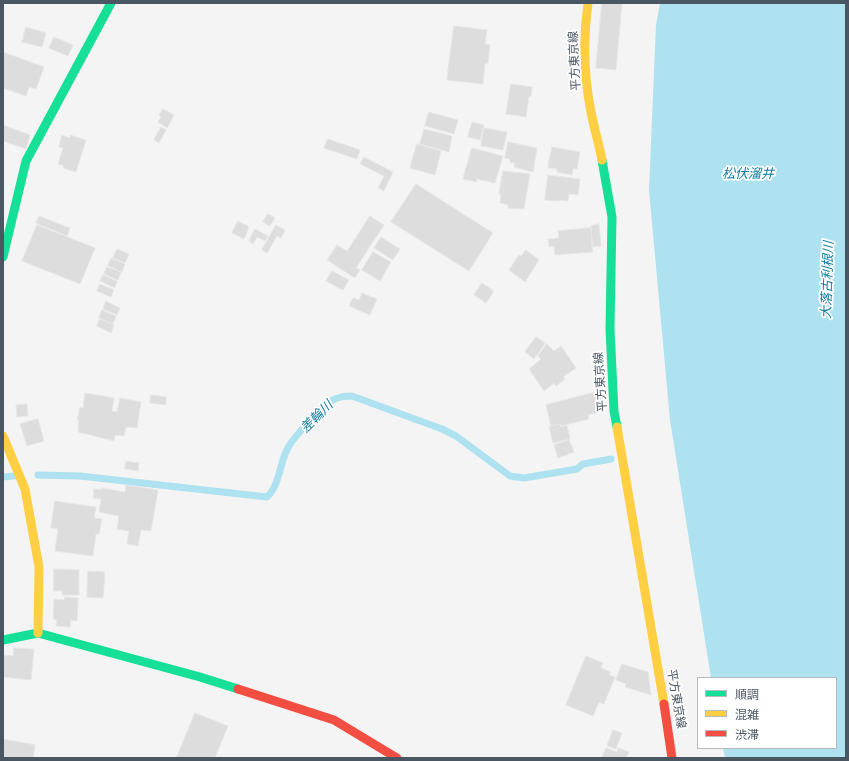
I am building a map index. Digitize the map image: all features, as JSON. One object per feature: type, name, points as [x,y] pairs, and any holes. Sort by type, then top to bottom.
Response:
[{"type":"street","points":[[3,257],[26,161],[111,3]]},
{"type":"street","name":"平方東京線","points":[[588,3],[585,23],[586,67],[591,111],[612,217],[610,329],[614,411],[669,731],[672,758]]},
{"type":"street","points":[[3,436],[25,489],[39,567],[38,633]]},
{"type":"street","points":[[3,640],[38,633],[200,677],[334,720],[397,758]]},
{"type":"water","name":"松伏溜井","points":[[660,3],[846,3],[846,758],[725,758],[723,749],[837,749],[837,677],[711,677],[670,420],[649,190],[656,25]]},
{"type":"building","points":[[602,3],[622,3],[616,70],[596,68]]},
{"type":"building","points":[[454,26],[487,30],[485,44],[490,45],[488,63],[485,63],[483,84],[447,80]]},
{"type":"building","points":[[26,27],[46,33],[42,47],[22,42]]},
{"type":"building","points":[[54,37],[73,45],[68,56],[49,48]]},
{"type":"building","points":[[3,52],[44,67],[36,89],[29,87],[26,96],[3,88]]},
{"type":"building","points":[[511,84],[532,87],[526,117],[506,114]]},
{"type":"building","points":[[163,109],[174,115],[167,128],[158,122],[161,117],[159,115]]},
{"type":"building","points":[[429,112],[458,120],[454,134],[425,126]]},
{"type":"building","points":[[472,122],[484,125],[480,140],[468,137]]},
{"type":"building","points":[[3,125],[30,135],[26,149],[3,141]]},
{"type":"building","points":[[161,127],[166,130],[159,143],[154,140]]},
{"type":"building","points":[[484,128],[507,132],[503,150],[481,146]]},
{"type":"building","points":[[424,129],[452,136],[449,152],[420,144]]},
{"type":"building","points":[[62,135],[70,138],[70,135],[86,140],[76,172],[63,168],[64,166],[58,164],[63,148],[59,147]]},
{"type":"building","points":[[328,139],[360,150],[357,159],[324,148]]},
{"type":"building","points":[[508,142],[537,148],[533,172],[514,167],[515,163],[510,162],[510,159],[505,158]]},
{"type":"building","points":[[417,144],[441,151],[435,175],[410,168]]},
{"type":"building","points":[[552,147],[580,152],[577,169],[573,169],[572,175],[557,172],[557,169],[548,168]]},
{"type":"building","points":[[472,148],[503,156],[495,183],[477,179],[476,182],[463,179]]},
{"type":"building","points":[[364,157],[393,172],[384,191],[378,188],[384,176],[360,164]]},
{"type":"building","points":[[503,171],[530,174],[524,209],[508,208],[508,205],[500,203],[501,194],[499,194]]},
{"type":"building","points":[[548,175],[580,179],[578,195],[569,194],[568,201],[545,200]]},
{"type":"building","points":[[416,184],[493,233],[469,271],[391,222]]},
{"type":"building","points":[[268,214],[275,218],[270,226],[263,222]]},
{"type":"building","points":[[39,216],[70,228],[67,236],[36,223]]},
{"type":"building","points":[[370,216],[384,225],[356,268],[360,270],[355,278],[327,260],[337,245],[347,251]]},
{"type":"building","points":[[238,221],[249,227],[244,239],[232,233]]},
{"type":"building","points":[[599,224],[601,246],[592,247],[591,226]]},
{"type":"building","points":[[37,225],[95,248],[80,284],[22,261]]},
{"type":"building","points":[[276,225],[285,230],[281,238],[277,236],[267,253],[262,250]]},
{"type":"building","points":[[591,228],[593,252],[555,255],[554,246],[549,247],[548,239],[559,238],[558,231]]},
{"type":"building","points":[[255,229],[268,236],[265,241],[257,237],[253,244],[249,241]]},
{"type":"building","points":[[381,237],[400,249],[393,260],[374,248]]},
{"type":"building","points":[[117,249],[129,254],[125,263],[113,258]]},
{"type":"building","points":[[526,250],[539,260],[525,282],[509,270],[519,255],[521,256]]},
{"type":"building","points":[[373,252],[391,262],[380,281],[362,270]]},
{"type":"building","points":[[111,258],[125,264],[122,272],[108,266]]},
{"type":"building","points":[[107,267],[121,272],[118,280],[104,274]]},
{"type":"building","points":[[332,271],[349,280],[343,290],[326,281]]},
{"type":"building","points":[[103,275],[117,281],[115,288],[100,281]]},
{"type":"building","points":[[482,283],[494,291],[486,303],[474,295]]},
{"type":"building","points":[[100,284],[114,290],[111,297],[97,291]]},
{"type":"building","points":[[362,293],[377,299],[370,315],[349,306],[353,298],[359,300]]},
{"type":"building","points":[[106,301],[120,308],[117,315],[103,309]]},
{"type":"building","points":[[102,310],[116,316],[113,324],[99,318]]},
{"type":"building","points":[[100,319],[114,325],[111,333],[97,326]]},
{"type":"building","points":[[536,337],[545,343],[534,359],[525,352]]},
{"type":"building","points":[[547,344],[554,351],[561,346],[576,368],[563,377],[565,379],[556,386],[554,383],[544,391],[529,369],[541,359],[538,356]]},
{"type":"building","points":[[600,391],[603,402],[596,404],[599,412],[588,415],[589,419],[561,426],[560,424],[551,426],[546,405]]},
{"type":"building","points":[[85,393],[114,398],[112,411],[117,412],[120,398],[141,402],[137,428],[126,427],[124,436],[115,435],[114,441],[78,432],[79,420],[77,420],[80,407],[83,408]]},
{"type":"building","points":[[151,395],[166,397],[166,405],[150,403]]},
{"type":"building","points":[[27,404],[28,416],[17,417],[16,405]]},
{"type":"building","points":[[38,419],[44,441],[27,446],[20,424]]},
{"type":"building","points":[[560,424],[560,427],[567,425],[570,439],[553,443],[549,427]]},
{"type":"building","points":[[569,440],[574,452],[558,458],[554,445]]},
{"type":"building","points":[[126,461],[139,463],[138,471],[125,469]]},
{"type":"building","points":[[126,485],[158,490],[151,531],[141,530],[138,546],[127,544],[129,531],[117,529],[119,516],[99,512],[101,499],[93,498],[94,489],[101,490],[101,488],[125,492]]},
{"type":"building","points":[[55,501],[96,507],[94,518],[102,519],[99,534],[96,534],[93,556],[55,551],[58,529],[51,528]]},
{"type":"building","points":[[54,569],[79,570],[79,595],[62,595],[62,591],[54,591]]},
{"type":"building","points":[[88,571],[105,572],[103,598],[87,597]]},
{"type":"building","points":[[65,597],[78,598],[77,621],[71,620],[70,627],[56,626],[57,620],[53,619],[54,599],[64,600]]},
{"type":"building","points":[[14,648],[34,649],[31,680],[3,677],[3,655],[13,656]]},
{"type":"building","points":[[586,656],[603,663],[601,668],[611,672],[609,675],[615,677],[604,704],[599,702],[593,716],[566,705]]},
{"type":"building","points":[[622,664],[648,672],[651,695],[625,687],[626,684],[616,680]]},
{"type":"building","points":[[195,713],[228,726],[215,758],[177,757]]},
{"type":"building","points":[[613,730],[622,733],[616,749],[607,746]]},
{"type":"building","points":[[3,739],[35,745],[33,758],[3,758]]},
{"type":"building","points":[[606,748],[617,752],[618,748],[629,752],[626,758],[602,758]]},
{"type":"waterway","name":"差輪川","points":[[38,475],[80,476],[267,497],[275,486],[283,458],[289,446],[297,436],[315,415],[327,404],[341,397],[349,396],[442,429],[456,436],[510,476],[524,478],[577,469],[583,464],[611,459]]},
{"type":"waterway","name":"差輪川","points":[[3,477],[14,476]]},
{"type":"traffic: fast","points":[[3,257],[26,161],[111,3]]},
{"type":"traffic: fast","points":[[602,160],[612,217],[610,329],[614,411],[617,427]]},
{"type":"traffic: fast","points":[[3,640],[38,633],[200,677],[238,689]]},
{"type":"traffic: slow","points":[[588,3],[585,44],[587,85],[592,118],[602,160]]},
{"type":"traffic: slow","points":[[617,427],[664,704]]},
{"type":"traffic: slow","points":[[3,436],[25,489],[39,567],[38,633]]},
{"type":"traffic: jam","points":[[238,689],[334,720],[397,758]]},
{"type":"traffic: jam","points":[[664,704],[672,758]]},
{"type":"water label","name":"大落古利根川","points":[[828,280]]}]
